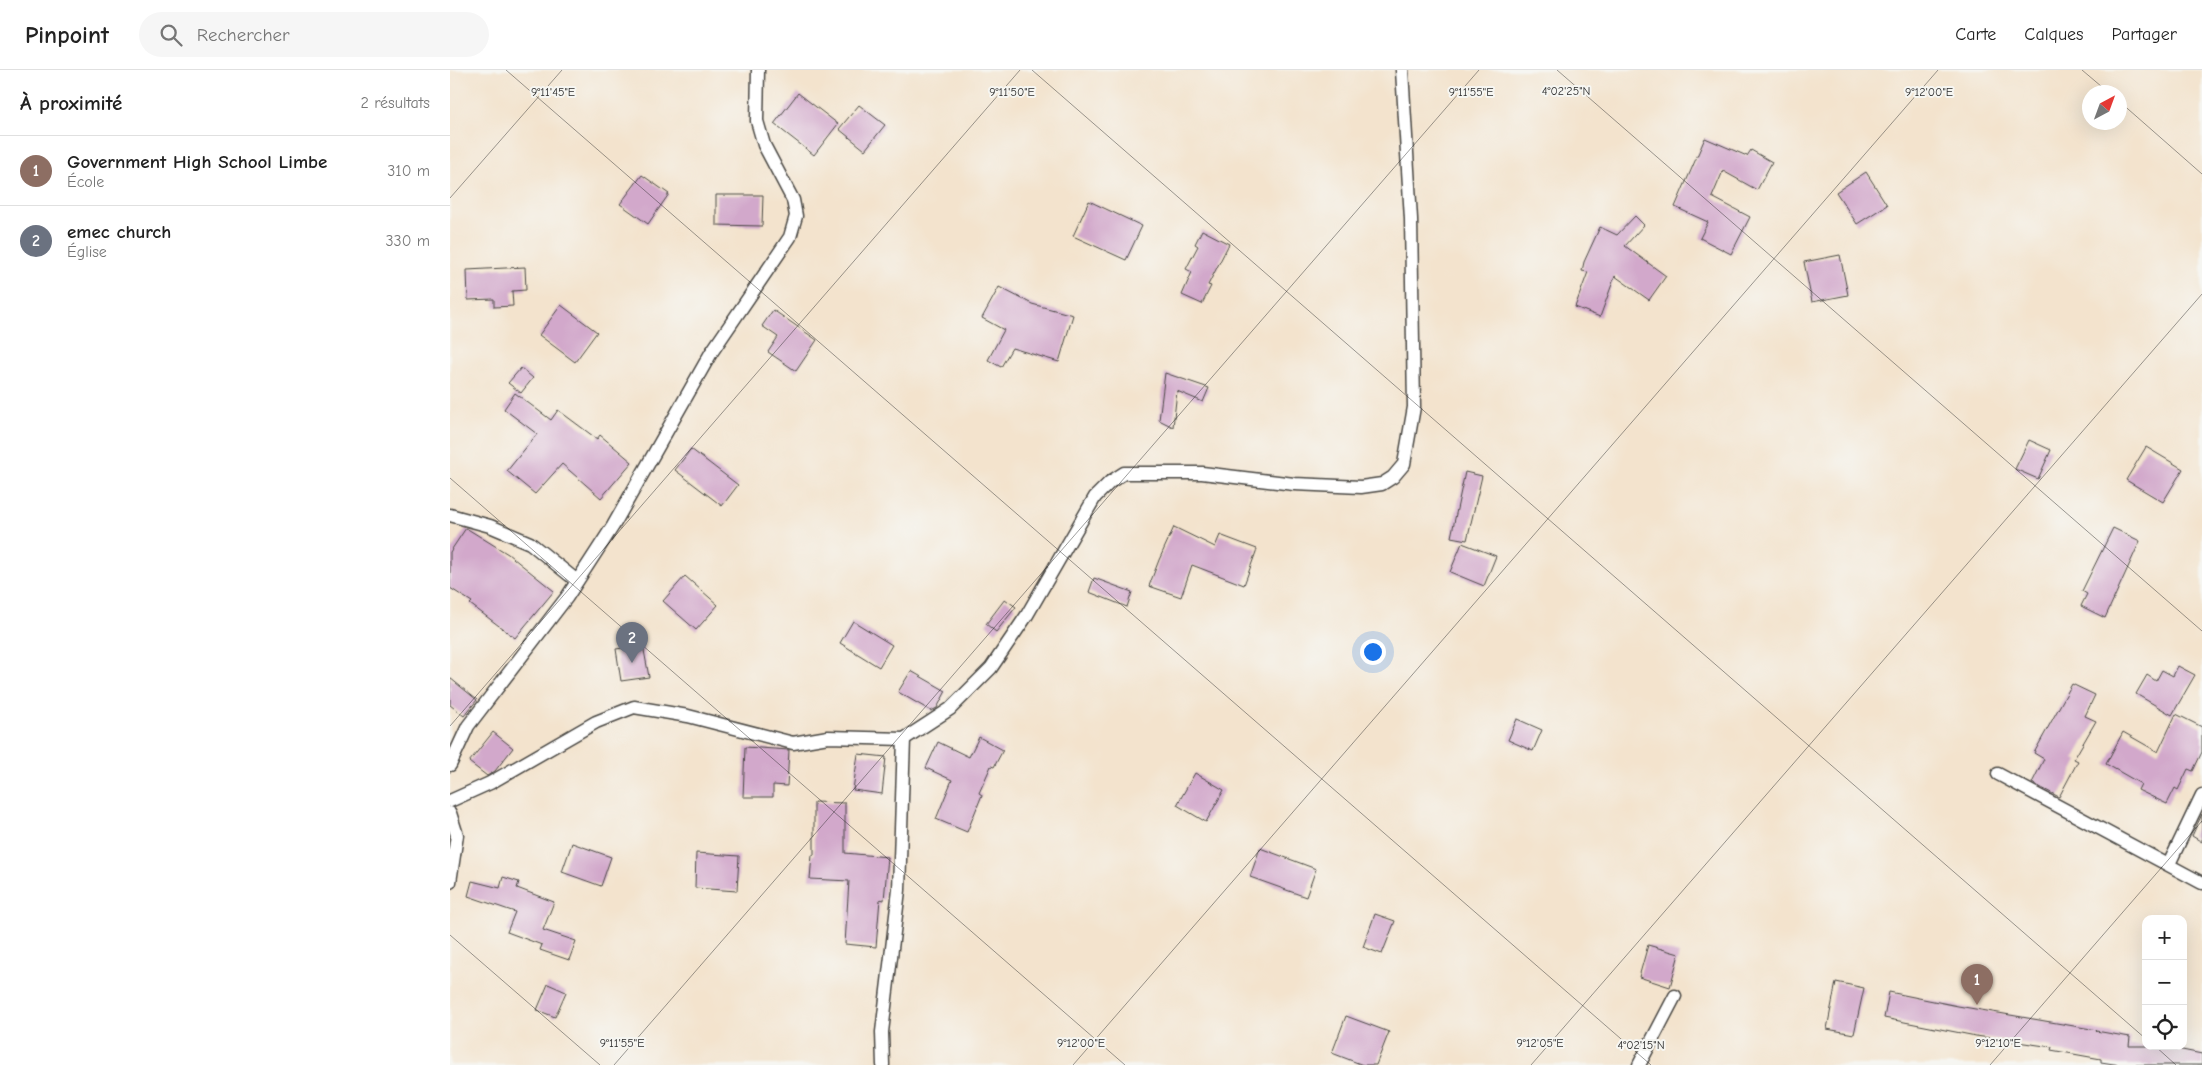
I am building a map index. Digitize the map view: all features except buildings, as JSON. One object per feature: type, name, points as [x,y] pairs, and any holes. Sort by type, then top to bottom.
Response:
[{"type":"street","points":[[450,765],[468,726],[577,581],[613,526],[711,353],[790,237],[796,216],[793,200],[764,145],[757,121],[758,70]]},
{"type":"street","points":[[450,801],[490,783],[596,722],[634,707],[688,716],[793,743],[828,737],[904,739],[950,709],[990,668],[1027,615],[1095,497],[1110,482],[1124,473],[1202,474],[1294,484],[1361,487],[1382,484],[1393,477],[1404,464],[1414,406],[1411,219],[1402,70]]},
{"type":"street","points":[[450,515],[490,526],[530,543],[577,581]]},
{"type":"street","points":[[883,1065],[882,1032],[900,890],[904,739]]},
{"type":"street","points":[[1998,774],[2202,883]]},
{"type":"street","points":[[2169,864],[2202,795]]},
{"type":"street","points":[[450,813],[457,835],[450,882]]},
{"type":"street","points":[[1639,1065],[1675,996]]},
{"type":"place","name":"emec church","points":[[632,663]]},
{"type":"place","name":"Government High School Limbe","points":[[1977,1005]]}]
